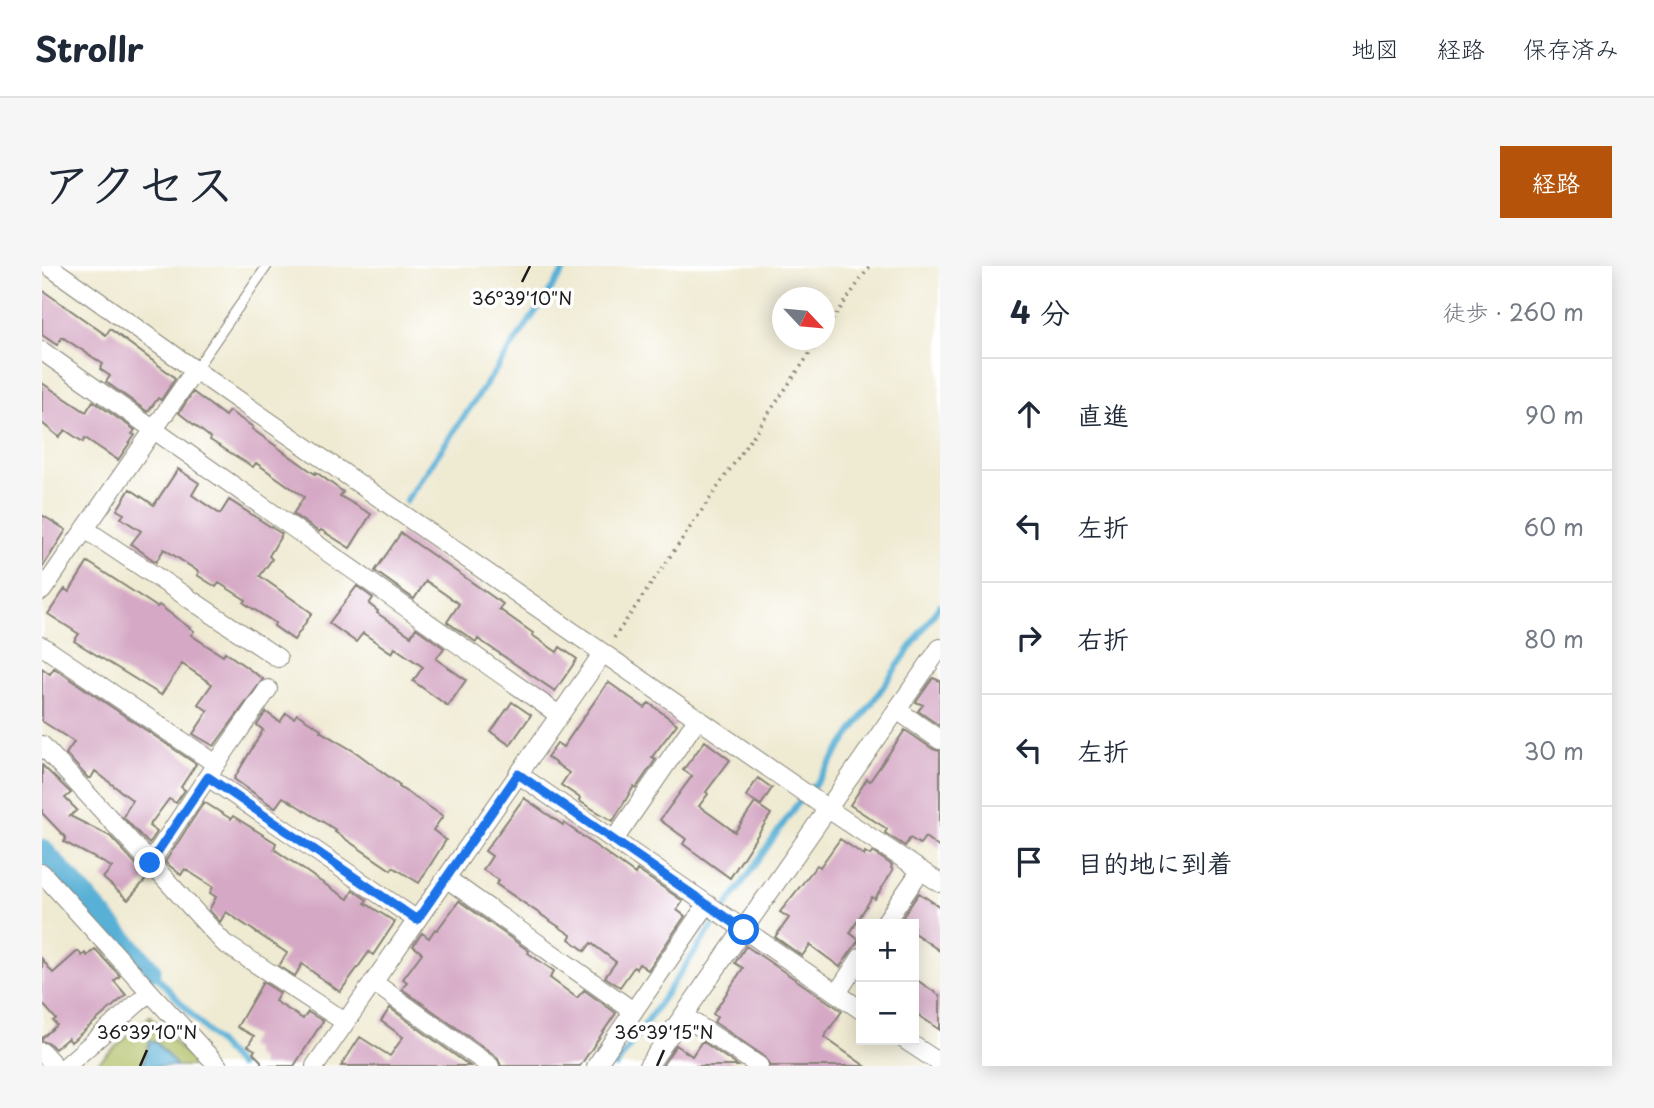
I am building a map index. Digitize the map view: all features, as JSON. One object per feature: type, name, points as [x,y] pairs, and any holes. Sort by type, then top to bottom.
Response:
[{"type":"street","points":[[42,271],[47,266],[825,807],[940,883]]},
{"type":"street","points":[[42,351],[559,715]]},
{"type":"street","points":[[43,587],[195,370]]},
{"type":"street","points":[[85,529],[278,659]]},
{"type":"street","points":[[42,646],[417,920]]},
{"type":"street","points":[[648,1066],[684,1016],[740,927],[940,648]]},
{"type":"street","points":[[315,1066],[603,653]]},
{"type":"street","points":[[150,863],[268,689]]},
{"type":"street","points":[[897,710],[940,740]]},
{"type":"street","points":[[614,840],[698,718]]},
{"type":"street","points":[[42,745],[224,943],[345,1022]]},
{"type":"street","points":[[518,774],[856,1006]]},
{"type":"street","points":[[887,919],[921,870]]},
{"type":"street","points":[[43,876],[218,1066]]},
{"type":"street","points":[[446,878],[634,1011]]},
{"type":"street","points":[[596,1066],[710,906]]},
{"type":"street","points":[[837,993],[856,964]]},
{"type":"street","points":[[373,982],[490,1066]]},
{"type":"street","points":[[66,1066],[150,992]]},
{"type":"street","points":[[684,1016],[760,1066]]},
{"type":"street","points":[[913,1045],[940,1063]]},
{"type":"street","points":[[42,1052],[55,1066]]},
{"type":"lane","points":[[195,370],[267,266]]},
{"type":"path","points":[[835,316],[870,266]]},
{"type":"path","points":[[603,653],[812,350]]},
{"type":"green space","points":[[150,1016],[197,1066],[94,1066]]},
{"type":"water","points":[[150,1041],[157,1043],[177,1066],[142,1066]]},
{"type":"building","points":[[42,290],[106,335],[110,329],[173,376],[175,379],[161,400],[158,398],[148,412],[106,382],[110,376],[100,369],[103,364],[62,337],[57,345],[42,335]]},
{"type":"building","points":[[42,383],[86,412],[93,401],[135,430],[132,434],[135,435],[118,460],[85,438],[83,442],[65,430],[59,437],[42,423]]},
{"type":"building","points":[[193,392],[225,416],[229,411],[253,427],[252,429],[343,492],[340,496],[371,514],[350,548],[321,530],[319,532],[293,514],[304,497],[256,463],[253,467],[210,440],[211,438],[179,413]]},
{"type":"building","points":[[178,469],[199,483],[192,495],[220,514],[229,500],[282,534],[269,556],[272,559],[260,576],[312,613],[294,640],[274,626],[275,623],[244,603],[246,600],[219,583],[216,587],[164,549],[156,562],[131,544],[141,531],[121,518],[124,514],[117,510],[130,489],[154,505]]},
{"type":"building","points":[[42,515],[66,530],[42,568]]},
{"type":"building","points":[[401,533],[503,604],[499,609],[533,633],[532,635],[557,652],[560,647],[577,659],[555,691],[478,639],[476,642],[447,622],[459,604],[426,581],[414,599],[375,571]]},
{"type":"building","points":[[88,562],[157,607],[159,605],[194,631],[191,635],[223,656],[225,652],[263,679],[214,746],[193,734],[208,711],[198,704],[212,684],[182,664],[161,695],[74,641],[79,634],[48,614],[65,589],[69,592]]},
{"type":"building","points":[[357,586],[373,598],[369,604],[377,613],[411,636],[416,628],[444,648],[436,659],[466,680],[448,706],[413,681],[423,667],[395,648],[392,653],[363,633],[356,642],[329,623]]},
{"type":"building","points":[[42,668],[50,674],[54,668],[196,764],[181,787],[185,790],[176,803],[169,799],[149,826],[157,832],[149,844],[123,817],[132,800],[95,771],[91,778],[88,778],[66,754],[74,742],[42,721]]},
{"type":"building","points":[[933,678],[940,681],[940,726],[918,711],[923,705],[916,702]]},
{"type":"building","points":[[608,682],[645,708],[649,703],[677,724],[652,757],[656,759],[636,788],[634,786],[613,821],[579,801],[580,798],[561,785],[569,773],[547,757],[557,743],[563,747]]},
{"type":"building","points":[[512,702],[531,715],[510,745],[491,732]]},
{"type":"building","points":[[266,712],[280,722],[286,713],[294,718],[297,714],[357,753],[400,785],[399,787],[443,816],[433,830],[446,840],[419,883],[393,867],[391,870],[335,832],[336,830],[283,797],[275,808],[234,779],[263,730],[257,725]]},
{"type":"building","points":[[905,730],[940,751],[940,848],[925,837],[920,844],[910,838],[905,846],[885,833],[887,829],[850,805]]},
{"type":"building","points":[[705,741],[730,760],[699,806],[735,832],[755,803],[771,814],[730,878],[683,844],[686,839],[660,820],[692,776],[683,770]]},
{"type":"building","points":[[42,765],[71,793],[65,798],[77,810],[70,816],[110,836],[148,877],[128,900],[103,878],[112,867],[64,842],[66,838],[42,813]]},
{"type":"building","points":[[758,778],[772,788],[761,805],[746,796]]},
{"type":"building","points":[[524,798],[635,874],[637,870],[683,901],[677,910],[685,916],[648,970],[639,964],[636,969],[634,967],[620,987],[605,977],[616,962],[591,943],[585,951],[569,939],[571,935],[496,884],[499,880],[483,870],[492,856],[485,851]]},
{"type":"building","points":[[204,802],[231,819],[233,816],[276,843],[274,849],[348,899],[353,890],[367,900],[365,903],[395,922],[373,955],[369,952],[340,992],[302,964],[295,976],[279,966],[287,953],[226,912],[220,922],[209,910],[216,897],[210,893],[213,887],[185,869],[181,875],[165,862]]},
{"type":"building","points":[[840,839],[864,855],[865,852],[870,855],[873,852],[892,865],[893,870],[875,899],[872,897],[856,919],[850,933],[856,938],[856,944],[840,967],[810,945],[802,956],[775,937],[789,918],[780,912],[817,865],[820,867]]},
{"type":"building","points":[[919,893],[940,907],[940,951],[919,936],[919,919],[901,919]]},
{"type":"building","points":[[459,901],[554,971],[550,978],[577,998],[584,990],[616,1013],[580,1066],[501,1066],[497,1057],[402,989],[407,982],[403,979],[422,953],[413,946],[422,933],[429,938]]},
{"type":"building","points":[[746,946],[842,1011],[824,1037],[865,1066],[770,1066],[765,1057],[714,1022],[717,1017],[713,1014],[743,968],[735,963]]},
{"type":"building","points":[[95,949],[120,976],[114,981],[126,995],[71,1042],[68,1038],[55,1049],[42,1041],[57,1025],[53,1021],[56,1019],[42,1003],[42,959],[53,973],[78,951],[82,956],[85,953],[87,956]]},
{"type":"building","points":[[919,981],[940,996],[940,1030],[919,1015]]},
{"type":"building","points":[[263,982],[280,993],[275,1001],[303,1019],[308,1012],[323,1021],[294,1066],[261,1066],[261,1061],[253,1053],[255,1050],[248,1046],[254,1036],[237,1027]]},
{"type":"building","points":[[390,1008],[470,1066],[341,1066],[360,1037],[390,1056],[403,1037],[381,1021]]},
{"type":"building","points":[[702,1041],[738,1066],[662,1066],[676,1045],[692,1056]]},
{"type":"waterway","points":[[406,501],[567,266]]},
{"type":"waterway","points":[[616,1066],[797,804],[817,782],[940,605]]},
{"type":"waterway","points":[[42,849],[151,970]]},
{"type":"waterway","points":[[151,970],[239,1066]]},
{"type":"route","points":[[150,863],[208,777],[417,920],[518,774],[744,930]]}]
